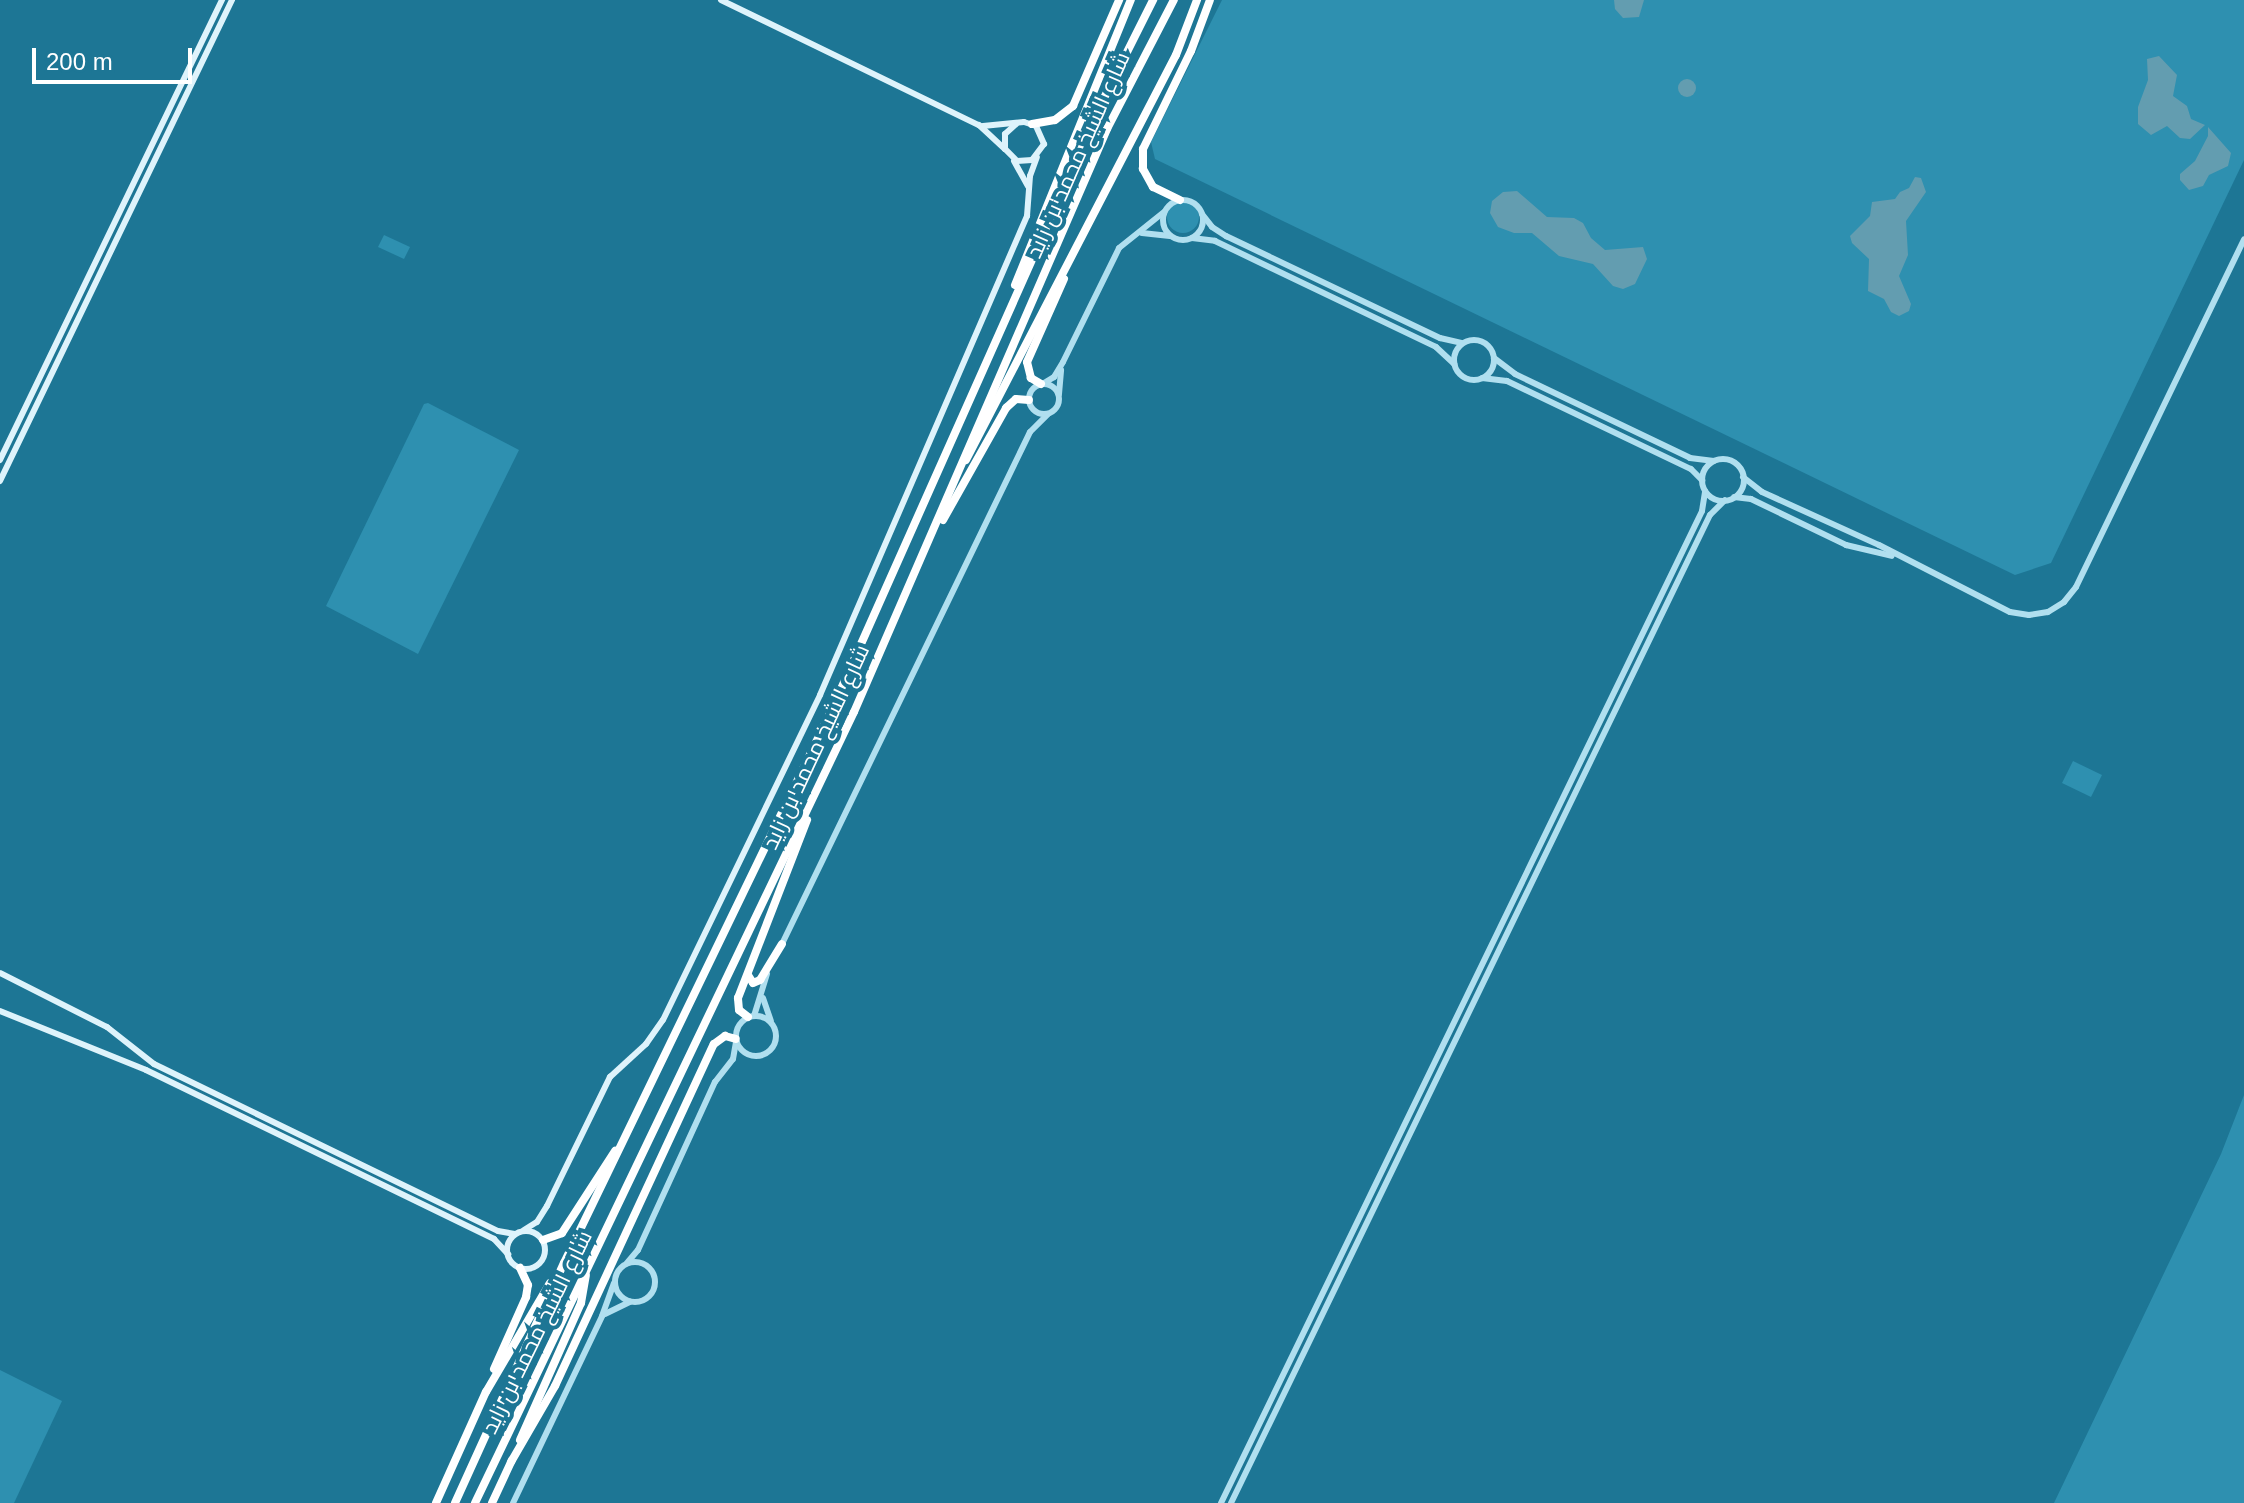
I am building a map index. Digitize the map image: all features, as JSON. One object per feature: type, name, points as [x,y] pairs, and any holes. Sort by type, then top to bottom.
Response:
[{"type":"highway","points":[[1032,124],[1055,120],[1073,106],[1119,0]]},
{"type":"highway","points":[[1003,321],[1034,232],[1131,0]]},
{"type":"highway","name":"شارع الشيخ محمد بن زايد","points":[[455,1503],[564,1263],[833,707],[1003,321],[1110,85],[1153,0]]},
{"type":"highway","name":"شارع الشيخ محمد بن زايد","points":[[475,1503],[551,1338],[586,1274],[816,791],[935,530],[1107,129],[1174,0]]},
{"type":"highway","points":[[960,468],[983,433],[1067,263],[1176,55],[1197,0]]},
{"type":"highway","points":[[1180,200],[1153,187],[1143,169],[1143,149],[1191,51],[1210,0]]},
{"type":"highway","points":[[1042,384],[1028,373],[1027,362],[1063,283],[1067,263]]},
{"type":"highway","points":[[935,530],[962,491],[1009,404],[1016,399],[1029,403]]},
{"type":"highway","points":[[751,1017],[739,1010],[737,1002],[816,791]]},
{"type":"highway","points":[[749,974],[750,981],[760,980],[782,944]]},
{"type":"highway","points":[[511,1462],[555,1386],[714,1044],[725,1036],[736,1040]]},
{"type":"highway","points":[[542,1238],[562,1233],[600,1169],[621,1145]]},
{"type":"highway","points":[[486,1392],[564,1263]]},
{"type":"highway","points":[[436,1503],[526,1297],[528,1285],[520,1268]]},
{"type":"highway","points":[[492,1503],[581,1303],[586,1274]]},
{"type":"main road","points":[[0,460],[222,0]]},
{"type":"main road","points":[[0,481],[232,0]]},
{"type":"main road","points":[[721,0],[979,125],[1005,149],[1030,190]]},
{"type":"main road","points":[[1005,149],[1005,134],[1016,124]]},
{"type":"main road","points":[[0,1011],[146,1070],[494,1239],[520,1268],[532,1268],[541,1262],[546,1251],[540,1226],[546,1208],[610,1077],[646,1044],[663,1020],[820,695],[1022,230],[1030,208],[1030,190],[1044,139],[1032,124],[979,125]]},
{"type":"main road","points":[[1012,158],[1027,162],[1037,157]]},
{"type":"main road","points":[[0,973],[107,1027],[154,1064],[498,1231],[515,1234]]},
{"type":"main road","points":[[416,1201],[434,1205],[437,1200]]},
{"type":"main road","points":[[508,1254],[507,1245],[515,1234],[535,1224],[546,1208]]},
{"type":"main road","points":[[524,1230],[542,1238]]},
{"type":"street","points":[[1030,432],[1032,389],[1054,377],[1119,248],[1180,200],[1192,202],[1219,232],[1440,338],[1462,343],[1474,339],[1486,343],[1494,358],[1515,374],[1690,458],[1730,460],[1743,477],[1762,492],[2019,615],[2048,612],[2064,602],[2076,587],[2244,239]]},
{"type":"street","points":[[1164,212],[1163,225],[1170,236]]},
{"type":"street","points":[[1192,238],[1200,230],[1202,214]]},
{"type":"street","points":[[1138,234],[1215,241],[1442,350],[1465,378],[1507,381],[1687,467],[1702,480]]},
{"type":"street","points":[[1454,364],[1455,352],[1462,343]]},
{"type":"street","points":[[1482,378],[1493,368],[1494,358]]},
{"type":"street","points":[[513,1503],[602,1316],[617,1271],[627,1263],[641,1242],[715,1082],[729,1063],[737,1029],[751,1017],[762,994],[763,983],[1030,432],[1058,404],[1063,362]]},
{"type":"street","points":[[1042,384],[1053,386],[1059,394]]},
{"type":"street","points":[[1029,403],[1037,412],[1048,414]]},
{"type":"street","points":[[1221,1503],[1702,511],[1705,491],[1702,480],[1706,467],[1714,461]]},
{"type":"street","points":[[1734,497],[1742,488],[1743,477]]},
{"type":"street","points":[[1705,491],[1716,499],[1734,497],[1757,501],[1846,545],[1903,559]]},
{"type":"street","points":[[1231,1503],[1710,515],[1725,500]]},
{"type":"street","points":[[729,1063],[767,1053],[775,1044],[776,1033],[762,994]]},
{"type":"street","points":[[751,1017],[772,1024]]},
{"type":"street","points":[[736,1040],[742,1051],[752,1056]]},
{"type":"street","points":[[1404,1126],[1409,1124],[1412,1130]]},
{"type":"street","points":[[602,1316],[615,1306],[643,1300],[653,1291],[655,1277],[647,1265],[641,1242]]},
{"type":"street","points":[[627,1263],[647,1265]]},
{"type":"street","points":[[614,1283],[619,1295],[630,1302]]},
{"type":"shaded area","points":[[1222,0],[2244,0],[2244,160],[2051,563],[2015,575],[1155,159],[1151,142]]},
{"type":"shaded area","points":[[1614,0],[1644,0],[1639,17],[1623,18],[1615,9]]},
{"type":"shaded area","points":[[2159,56],[2177,75],[2173,96],[2187,106],[2191,119],[2205,125],[2190,139],[2180,138],[2167,126],[2151,135],[2138,124],[2138,107],[2148,80],[2147,59]]},
{"type":"shaded area","points":[[1683,79],[1691,79],[1696,88],[1694,95],[1683,97],[1678,92],[1678,84]]},
{"type":"shaded area","points":[[2208,127],[2231,153],[2228,166],[2209,175],[2203,186],[2189,190],[2180,180],[2180,174],[2195,161],[2208,136]]},
{"type":"shaded area","points":[[1915,177],[1921,178],[1926,192],[1906,221],[1908,255],[1899,276],[1911,304],[1909,311],[1899,316],[1891,312],[1884,299],[1868,291],[1869,259],[1852,243],[1850,236],[1870,216],[1872,202],[1895,199],[1900,192],[1909,188]]},
{"type":"shaded area","points":[[1517,191],[1547,217],[1574,218],[1583,223],[1591,238],[1605,250],[1643,247],[1647,259],[1635,284],[1623,289],[1613,286],[1593,264],[1559,256],[1532,233],[1514,233],[1498,227],[1490,213],[1492,201],[1503,192]]},
{"type":"shaded area","points":[[1183,201],[1195,205],[1199,217],[1195,229],[1183,233],[1171,229],[1167,217],[1171,205]]},
{"type":"shaded area","points":[[384,235],[410,247],[404,259],[378,247]]},
{"type":"shaded area","points":[[428,403],[519,450],[418,654],[326,606],[424,404]]},
{"type":"shaded area","points":[[2073,761],[2102,775],[2091,797],[2062,783]]},
{"type":"shaded area","points":[[2244,1095],[2244,1503],[2054,1503],[2221,1154]]},
{"type":"shaded area","points":[[0,1370],[62,1401],[14,1503],[0,1503]]}]
